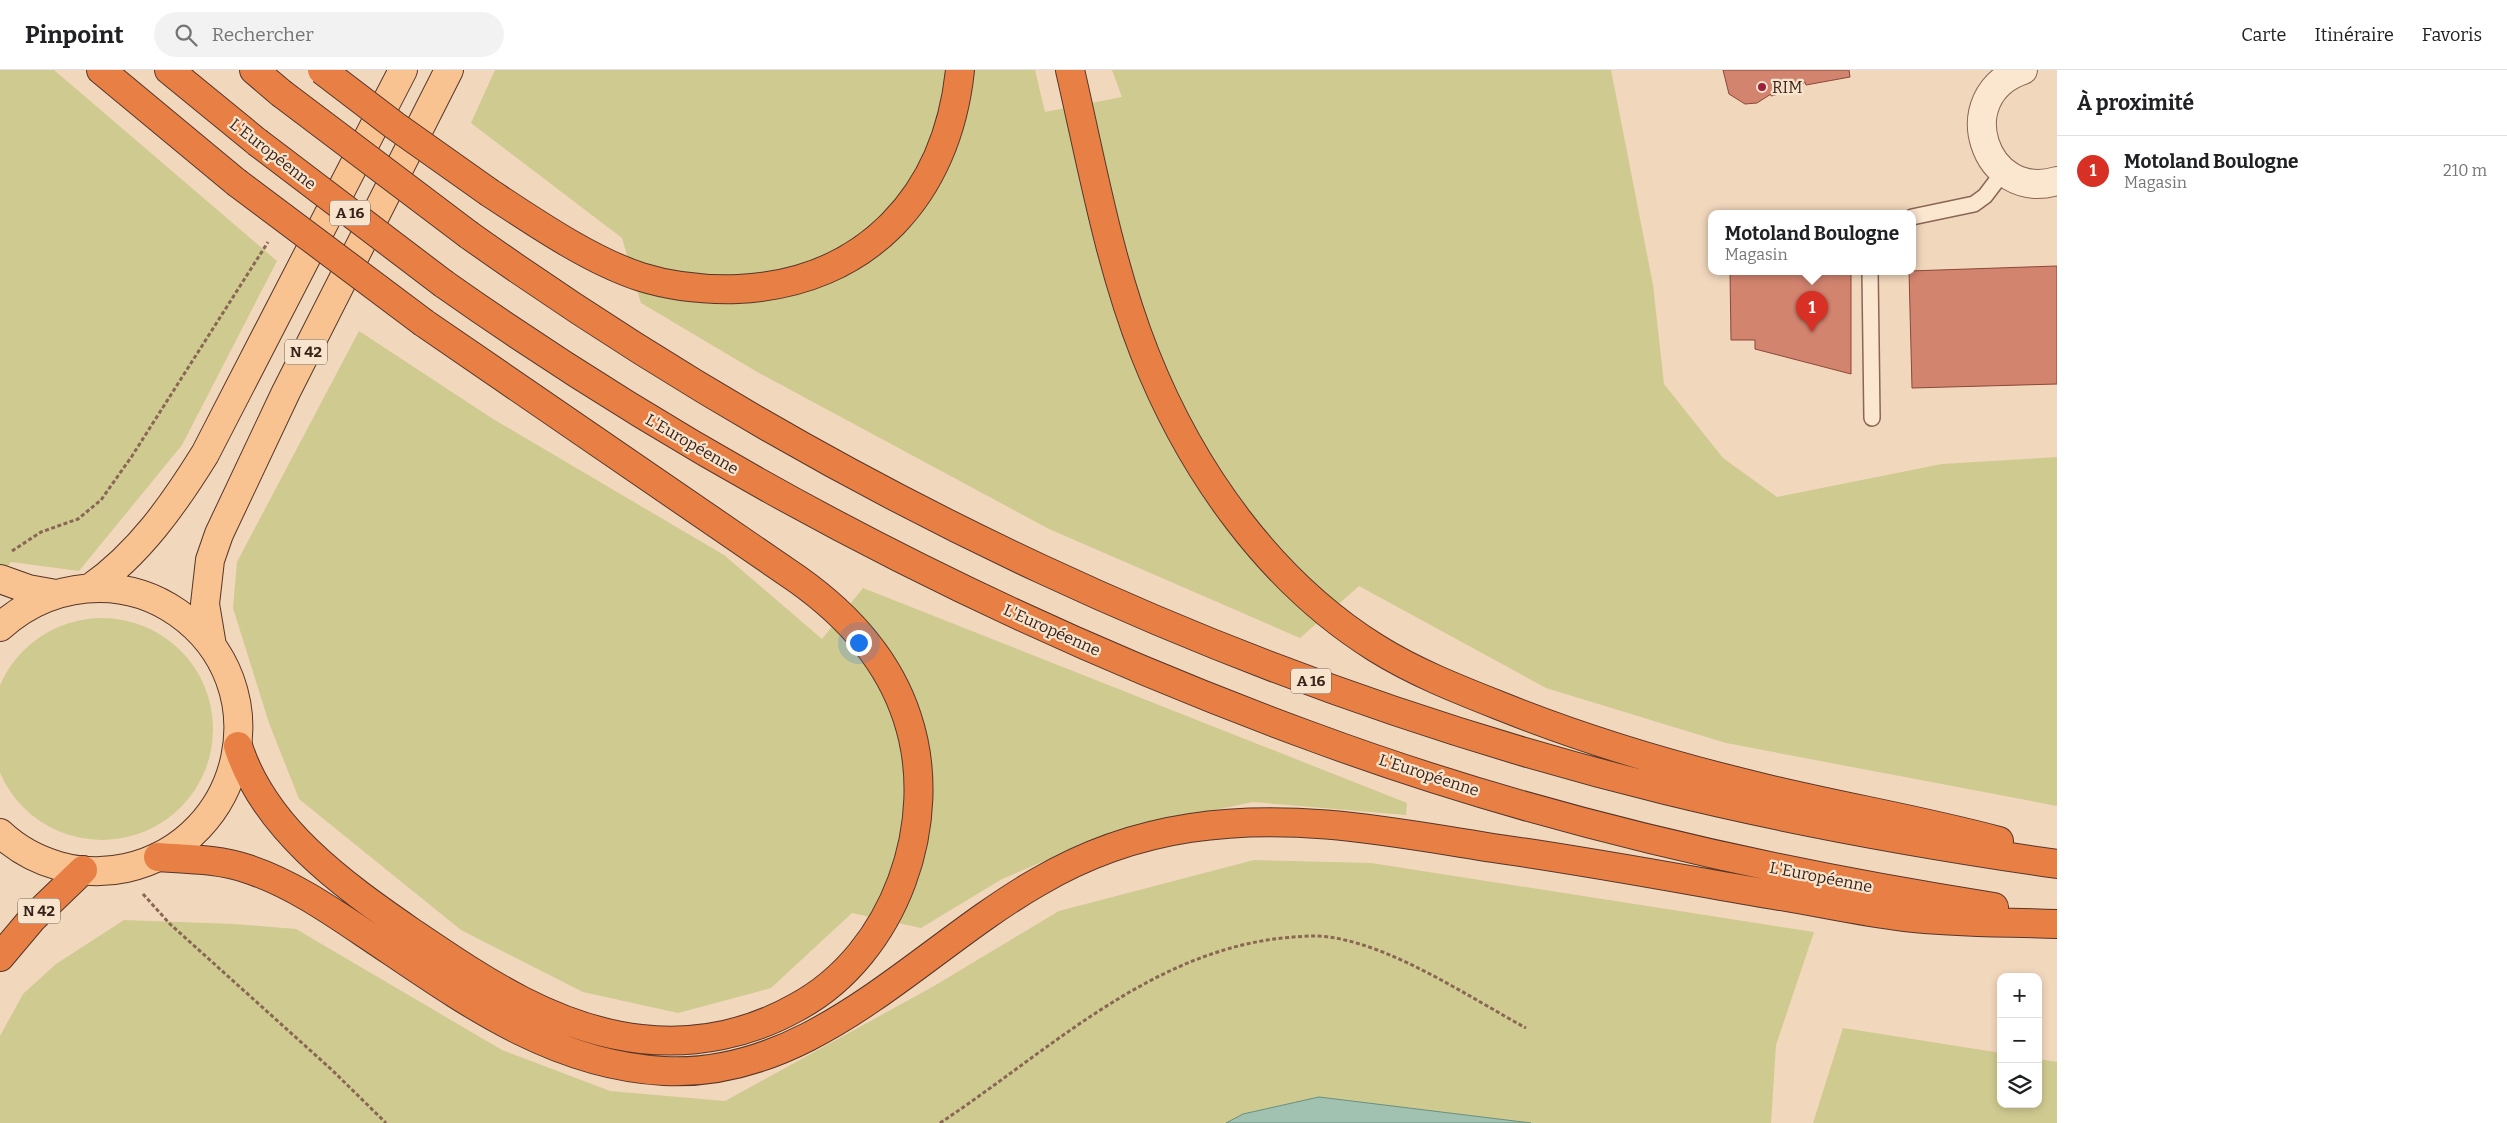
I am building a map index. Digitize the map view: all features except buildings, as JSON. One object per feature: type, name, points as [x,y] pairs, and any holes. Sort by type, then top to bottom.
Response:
[{"type":"highway","points":[[101,70],[236,182],[424,324],[618,454],[810,588],[830,604],[864,640],[878,659],[900,697],[912,736],[916,760],[918,808],[916,832],[904,877],[874,935],[848,967],[815,996],[779,1016],[732,1034],[688,1040],[641,1039],[591,1030],[537,1009],[489,983],[394,920],[349,886],[292,835],[267,805],[245,770],[238,746]]},
{"type":"highway","name":"L'Européenne","points":[[168,70],[257,142],[444,284],[566,367],[627,406],[794,502],[913,564],[1018,615],[1139,668],[1342,748],[1486,794],[1664,842],[1842,881],[2057,916]]},
{"type":"highway","name":"A 16","points":[[254,70],[281,93],[469,235],[576,309],[675,372],[832,463],[1041,569],[1208,642],[1320,684],[1442,726],[1662,789],[1851,831],[2057,864]]},
{"type":"highway","points":[[322,70],[394,125],[490,193],[594,257],[642,278],[689,288],[714,289],[758,288],[802,279],[841,264],[860,252],[892,225],[919,193],[930,173],[947,134],[953,113],[960,70]]},
{"type":"highway","points":[[1070,70],[1123,290],[1145,355],[1169,408],[1199,463],[1230,510],[1287,576],[1329,614],[1375,648],[1423,673],[1565,730],[1734,781],[1937,825],[2057,856]]},
{"type":"highway","points":[[158,857],[223,862],[261,874],[324,906],[466,1002],[512,1029],[559,1049],[584,1057],[632,1068],[668,1071],[722,1068],[749,1062],[814,1034],[844,1016],[1013,897],[1059,870],[1085,858],[1162,833],[1234,823],[1290,821],[1357,827],[1571,859],[1908,917],[2057,924]]},
{"type":"highway","name":"N 42","points":[[0,957],[32,919],[83,870]]},
{"type":"main road","name":"N 42","points":[[90,588],[116,569],[140,545],[200,462],[239,392],[403,70]]},
{"type":"main road","name":"N 42","points":[[212,646],[205,604],[210,560],[219,534],[286,392],[449,70]]},
{"type":"main road","points":[[2,568],[28,589],[56,594]]},
{"type":"main road","points":[[0,627],[25,608],[56,594],[90,588],[132,592],[159,602],[194,626],[212,646],[225,669],[234,694],[238,720],[238,746],[232,772],[216,807],[190,836],[158,857],[122,869],[83,870],[58,866],[35,857],[0,833]]},
{"type":"street","points":[[1987,70],[1988,98],[1983,114],[1983,138],[1992,159],[2004,171],[2019,180],[2030,183],[2057,181]]},
{"type":"street","points":[[1988,98],[2003,81],[2023,70]]},
{"type":"lane","points":[[1916,216],[1974,204],[1985,196],[2004,171]]},
{"type":"lane","points":[[1870,275],[1872,418]]},
{"type":"path","points":[[2,568],[41,532],[78,519],[101,500],[132,456],[233,300],[271,236]]},
{"type":"path","points":[[122,869],[170,924],[332,1070],[386,1123]]},
{"type":"path","points":[[940,1123],[1092,1013],[1172,971],[1209,955],[1246,943],[1292,937],[1334,938],[1368,947],[1399,959],[1526,1028]]},
{"type":"shaded area","points":[[0,70],[54,70],[277,261],[182,445],[79,571],[11,562],[0,576]]},
{"type":"shaded area","points":[[495,70],[1035,70],[1045,112],[1122,97],[1112,70],[1611,70],[1653,285],[1664,384],[1723,458],[1777,497],[1942,464],[2057,457],[2057,806],[1726,743],[1546,688],[1359,586],[1300,638],[1049,529],[759,373],[641,303],[622,238],[471,123]]},
{"type":"shaded area","points":[[359,331],[493,419],[724,555],[822,639],[863,588],[1407,803],[1406,815],[1253,802],[1114,831],[1002,879],[921,928],[852,913],[771,988],[678,1013],[583,992],[461,930],[299,799],[269,723],[233,608],[237,562]]},
{"type":"shaded area","points":[[113,618],[124,620],[145,626],[164,636],[181,650],[195,667],[205,686],[213,718],[211,751],[205,772],[195,791],[181,808],[164,822],[145,832],[124,838],[91,840],[80,838],[59,832],[40,822],[16,800],[-1,772],[-1,686],[9,667],[23,650],[40,636],[59,626],[80,620]]},
{"type":"shaded area","points":[[1254,860],[1371,863],[1814,932],[1776,1045],[1771,1123],[0,1123],[0,1036],[23,994],[56,964],[124,920],[234,924],[296,929],[502,1050],[610,1091],[725,1101],[934,986],[1059,911]]},
{"type":"shaded area","points":[[1843,1028],[1997,1052],[1997,1108],[2042,1108],[2042,1060],[2057,1062],[2057,1123],[1813,1123]]},
{"type":"shaded area","points":[[1319,1097],[1531,1123],[1226,1123],[1243,1114]]},
{"type":"place","name":"RIM","points":[[1762,87]]},
{"type":"place","name":"Motoland Boulogne","points":[[1812,332]]}]
